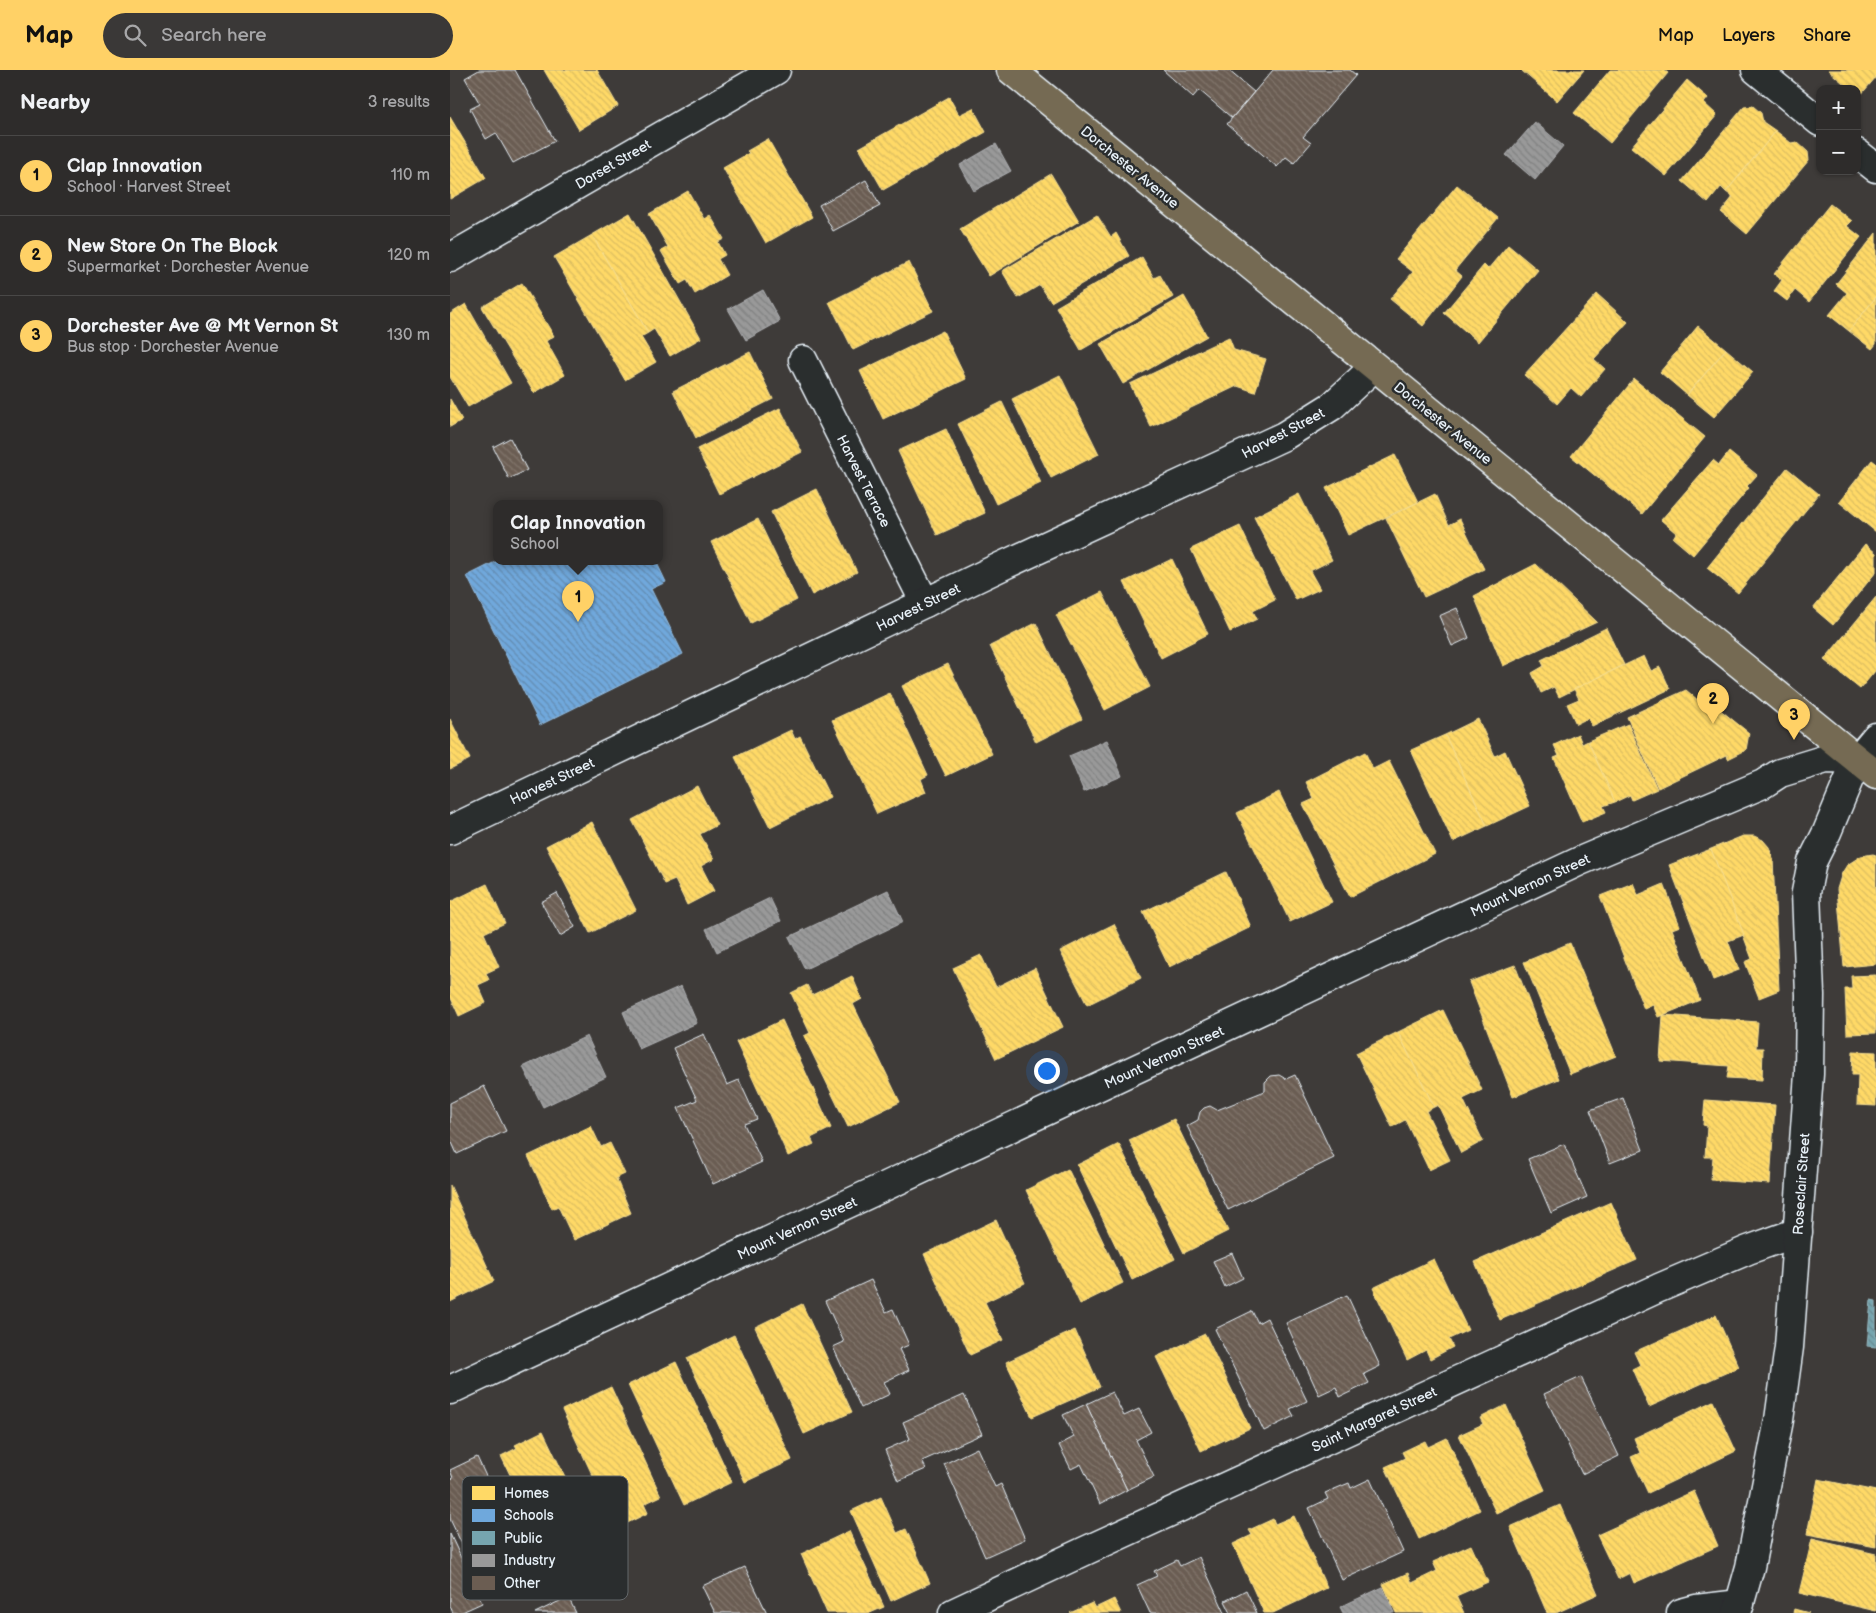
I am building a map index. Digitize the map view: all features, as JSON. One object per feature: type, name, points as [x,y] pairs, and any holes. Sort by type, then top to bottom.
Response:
[{"type":"main road","name":"Dorchester Avenue","points":[[1011,70],[1866,768]]},
{"type":"street","name":"Dorset Street","points":[[450,258],[776,70]]},
{"type":"street","points":[[1756,70],[1816,119]]},
{"type":"street","points":[[1861,155],[1876,168]]},
{"type":"street","name":"Harvest Terrace","points":[[803,360],[926,603]]},
{"type":"street","name":"Harvest Street","points":[[450,830],[926,603],[1284,436],[1332,406],[1374,367]]},
{"type":"street","points":[[1866,768],[1876,737]]},
{"type":"street","name":"Mount Vernon Street","points":[[450,1390],[1580,861],[1763,784],[1780,773],[1826,759],[1866,768]]},
{"type":"street","name":"Roseclair Street","points":[[1738,1609],[1750,1566],[1779,1420],[1789,1347],[1809,1074],[1810,995],[1806,892],[1812,862],[1827,832],[1866,768]]},
{"type":"street","name":"Saint Margaret Street","points":[[953,1613],[1659,1288],[1748,1250],[1798,1232]]},
{"type":"street","points":[[1681,1613],[1696,1609],[1738,1609]]},
{"type":"building: Homes","points":[[544,70],[597,70],[618,106],[579,130]]},
{"type":"building: Homes","points":[[1523,70],[1584,70],[1557,101]]},
{"type":"building: Homes","points":[[1610,70],[1664,70],[1668,73],[1610,143],[1574,113]]},
{"type":"building: Homes","points":[[1828,70],[1876,70],[1876,77],[1861,95],[1861,85],[1845,85]]},
{"type":"building: Homes","points":[[1687,80],[1708,98],[1704,103],[1717,115],[1666,176],[1631,147]]},
{"type":"building: Homes","points":[[949,97],[959,115],[973,108],[986,132],[883,190],[859,148]]},
{"type":"building: Homes","points":[[1753,106],[1761,113],[1763,122],[1776,131],[1726,192],[1721,187],[1708,203],[1682,181],[1744,107]]},
{"type":"building: Homes","points":[[450,117],[486,178],[450,199]]},
{"type":"building: Homes","points":[[1776,131],[1791,143],[1797,142],[1808,152],[1809,160],[1747,234],[1721,212],[1733,197],[1726,192]]},
{"type":"building: Homes","points":[[768,139],[812,217],[766,243],[723,168]]},
{"type":"building: Homes","points":[[1051,174],[1079,221],[989,276],[960,229]]},
{"type":"building: Homes","points":[[1457,185],[1498,218],[1455,270],[1462,276],[1423,326],[1390,299],[1413,272],[1396,259]]},
{"type":"building: Homes","points":[[688,191],[704,219],[710,215],[724,239],[718,242],[725,255],[718,259],[727,275],[695,294],[687,280],[680,284],[661,251],[668,247],[649,214]]},
{"type":"building: Homes","points":[[1830,204],[1852,221],[1847,226],[1861,237],[1809,302],[1795,290],[1787,301],[1774,291],[1782,280],[1774,274]]},
{"type":"building: Homes","points":[[630,213],[701,338],[670,356],[654,329],[648,333],[592,235]]},
{"type":"building: Homes","points":[[1097,215],[1111,237],[1116,233],[1129,256],[1051,302],[1040,285],[1018,298],[1002,271]]},
{"type":"building: Homes","points":[[1876,233],[1876,297],[1849,331],[1829,315],[1847,293],[1836,284]]},
{"type":"building: Homes","points":[[592,235],[648,333],[641,337],[656,362],[625,380],[554,257]]},
{"type":"building: Homes","points":[[1508,245],[1538,270],[1478,342],[1444,313],[1484,265],[1488,269]]},
{"type":"building: Homes","points":[[1142,257],[1154,278],[1160,275],[1173,297],[1081,350],[1056,307]]},
{"type":"building: Homes","points":[[909,262],[933,311],[853,350],[829,302]]},
{"type":"building: Homes","points":[[522,283],[554,336],[546,341],[565,375],[534,393],[482,307]]},
{"type":"building: Homes","points":[[1597,294],[1628,322],[1594,359],[1605,369],[1581,397],[1571,388],[1557,404],[1524,375]]},
{"type":"building: Homes","points":[[1184,296],[1207,336],[1123,384],[1100,344]]},
{"type":"building: Homes","points":[[1876,297],[1876,344],[1872,349],[1849,331]]},
{"type":"building: Homes","points":[[466,304],[511,383],[468,407],[450,377],[450,314]]},
{"type":"building: Homes","points":[[1698,326],[1726,349],[1687,395],[1660,372]]},
{"type":"building: Homes","points":[[943,331],[966,379],[883,419],[860,371]]},
{"type":"building: Homes","points":[[1229,337],[1234,350],[1266,359],[1255,392],[1237,386],[1151,427],[1130,384]]},
{"type":"building: Homes","points":[[1726,349],[1753,372],[1714,417],[1687,395]]},
{"type":"building: Homes","points":[[750,352],[773,399],[696,438],[673,391]]},
{"type":"building: Homes","points":[[1060,375],[1099,454],[1051,478],[1012,399]]},
{"type":"building: Homes","points":[[1634,379],[1705,437],[1642,514],[1571,456]]},
{"type":"building: Homes","points":[[450,399],[462,420],[450,427]]},
{"type":"building: Homes","points":[[1002,402],[1041,483],[996,504],[958,424]]},
{"type":"building: Homes","points":[[780,408],[802,452],[719,494],[697,449]]},
{"type":"building: Homes","points":[[946,429],[985,513],[937,535],[898,451]]},
{"type":"building: Homes","points":[[1729,452],[1757,475],[1747,486],[1749,488],[1693,555],[1673,538],[1676,533],[1661,520],[1713,460],[1719,465]]},
{"type":"building: Homes","points":[[1395,455],[1418,502],[1348,535],[1326,488]]},
{"type":"building: Homes","points":[[1872,460],[1876,463],[1876,532],[1839,502]]},
{"type":"building: Homes","points":[[1787,468],[1819,494],[1738,593],[1707,568]]},
{"type":"building: Homes","points":[[817,489],[857,572],[812,595],[771,512]]},
{"type":"building: Homes","points":[[1299,494],[1332,560],[1310,571],[1320,589],[1296,600],[1254,517]]},
{"type":"building: Homes","points":[[1435,494],[1449,525],[1460,519],[1484,569],[1424,597],[1386,518]]},
{"type":"building: Homes","points":[[758,519],[797,600],[751,623],[711,542]]},
{"type":"building: Homes","points":[[1240,526],[1275,600],[1253,611],[1257,619],[1230,632],[1191,549]]},
{"type":"building: Homes","points":[[1865,544],[1876,553],[1876,572],[1833,625],[1813,608]]},
{"type":"building: Homes","points":[[1172,559],[1208,634],[1161,658],[1124,582]]},
{"type":"building: Homes","points":[[1536,564],[1597,622],[1503,666],[1474,596]]},
{"type":"building: Homes","points":[[1102,592],[1150,687],[1105,710],[1056,615]]},
{"type":"building: Homes","points":[[1876,597],[1876,670],[1860,689],[1824,660]]},
{"type":"building: Homes","points":[[1036,623],[1082,719],[1036,742],[990,646]]},
{"type":"building: Homes","points":[[1606,628],[1624,665],[1559,697],[1554,687],[1541,693],[1532,673],[1544,666],[1541,660]]},
{"type":"building: Homes","points":[[1644,656],[1651,671],[1660,667],[1670,689],[1592,726],[1588,718],[1576,724],[1567,704],[1579,699],[1574,689]]},
{"type":"building: Homes","points":[[948,664],[992,754],[946,776],[902,686]]},
{"type":"building: Homes","points":[[1686,690],[1699,701],[1703,696],[1749,733],[1746,750],[1728,759],[1727,755],[1658,788],[1627,717]]},
{"type":"building: Homes","points":[[890,693],[928,775],[921,779],[926,792],[877,814],[832,720]]},
{"type":"building: Homes","points":[[450,719],[470,759],[450,769]]},
{"type":"building: Homes","points":[[1478,719],[1495,756],[1505,751],[1530,806],[1487,826],[1445,735]]},
{"type":"building: Homes","points":[[1628,724],[1657,789],[1632,800],[1630,795],[1615,802],[1588,741]]},
{"type":"building: Homes","points":[[791,730],[795,739],[800,736],[830,797],[770,827],[735,757]]},
{"type":"building: Homes","points":[[1578,734],[1582,744],[1588,741],[1615,802],[1603,806],[1606,812],[1582,822],[1554,758],[1559,756],[1554,745]]},
{"type":"building: Homes","points":[[1445,735],[1487,826],[1453,842],[1411,750]]},
{"type":"building: Homes","points":[[1365,752],[1373,769],[1389,761],[1435,854],[1350,897],[1303,804],[1314,799],[1306,782]]},
{"type":"building: Homes","points":[[697,786],[717,825],[700,834],[714,859],[701,866],[714,891],[687,905],[675,880],[665,884],[632,820]]},
{"type":"building: Homes","points":[[1279,792],[1332,902],[1290,922],[1237,813]]},
{"type":"building: Homes","points":[[592,822],[636,910],[590,933],[546,846]]},
{"type":"building: Homes","points":[[1743,836],[1754,836],[1763,840],[1769,847],[1773,859],[1779,990],[1759,998],[1745,962],[1752,959],[1711,849]]},
{"type":"building: Homes","points":[[1711,849],[1744,935],[1728,941],[1739,970],[1713,980],[1669,865]]},
{"type":"building: Homes","points":[[1876,855],[1876,964],[1844,967],[1837,889],[1842,873],[1847,865],[1861,856]]},
{"type":"building: Homes","points":[[1226,872],[1251,927],[1169,967],[1143,912]]},
{"type":"building: Homes","points":[[1633,883],[1638,895],[1664,884],[1680,926],[1672,929],[1700,1000],[1658,1017],[1653,1005],[1644,1009],[1600,896]]},
{"type":"building: Homes","points":[[487,884],[505,923],[484,933],[499,967],[486,973],[489,980],[478,985],[486,1003],[459,1016],[450,996],[450,902]]},
{"type":"building: Homes","points":[[1114,924],[1141,978],[1087,1005],[1060,951]]},
{"type":"building: Homes","points":[[1570,943],[1616,1056],[1570,1074],[1524,962]]},
{"type":"building: Homes","points":[[981,955],[996,987],[1035,968],[1063,1027],[996,1059],[953,968]]},
{"type":"building: Homes","points":[[1515,965],[1559,1079],[1513,1097],[1469,982]]},
{"type":"building: Homes","points":[[1876,975],[1876,1033],[1847,1034],[1845,989],[1852,989],[1851,976]]},
{"type":"building: Homes","points":[[852,976],[862,999],[853,1004],[900,1102],[848,1127],[804,1036],[810,1033],[791,993],[807,985],[812,995]]},
{"type":"building: Homes","points":[[1443,1010],[1482,1090],[1463,1099],[1483,1141],[1461,1153],[1438,1105],[1434,1107],[1398,1032]]},
{"type":"building: Homes","points":[[1663,1015],[1758,1022],[1756,1048],[1763,1048],[1762,1080],[1727,1078],[1729,1066],[1660,1061]]},
{"type":"building: Homes","points":[[782,1020],[831,1128],[811,1138],[814,1144],[788,1156],[736,1042]]},
{"type":"building: Homes","points":[[1398,1032],[1434,1107],[1426,1111],[1450,1160],[1429,1170],[1405,1120],[1392,1127],[1356,1053]]},
{"type":"building: Homes","points":[[1853,1051],[1876,1052],[1876,1106],[1857,1105],[1858,1075],[1852,1075]]},
{"type":"building: Homes","points":[[1705,1100],[1775,1105],[1770,1184],[1711,1180],[1713,1157],[1705,1157],[1707,1126],[1703,1125]]},
{"type":"building: Homes","points":[[1174,1119],[1228,1231],[1184,1253],[1129,1140]]},
{"type":"building: Homes","points":[[591,1126],[601,1147],[610,1143],[625,1174],[616,1178],[631,1213],[574,1240],[558,1206],[552,1209],[528,1156]]},
{"type":"building: Homes","points":[[1119,1144],[1175,1259],[1132,1280],[1077,1165]]},
{"type":"building: Homes","points":[[1068,1169],[1123,1283],[1080,1304],[1026,1190]]},
{"type":"building: Homes","points":[[450,1185],[494,1281],[450,1302]]},
{"type":"building: Homes","points":[[1611,1202],[1637,1260],[1500,1320],[1475,1262]]},
{"type":"building: Homes","points":[[996,1220],[1025,1283],[985,1302],[1003,1340],[970,1355],[924,1254]]},
{"type":"building: Homes","points":[[1434,1259],[1468,1330],[1449,1339],[1453,1347],[1430,1359],[1426,1350],[1407,1360],[1373,1288]]},
{"type":"building: Homes","points":[[802,1304],[852,1412],[804,1434],[755,1327]]},
{"type":"building: Homes","points":[[1716,1315],[1739,1367],[1649,1407],[1632,1369],[1640,1365],[1634,1352]]},
{"type":"building: Homes","points":[[1075,1330],[1100,1387],[1032,1417],[1006,1362]]},
{"type":"building: Homes","points":[[1205,1334],[1250,1428],[1201,1451],[1156,1357]]},
{"type":"building: Homes","points":[[734,1335],[792,1460],[745,1482],[687,1358]]},
{"type":"building: Homes","points":[[676,1362],[732,1482],[684,1505],[628,1385]]},
{"type":"building: Homes","points":[[611,1387],[661,1496],[644,1504],[648,1513],[628,1523],[628,1476],[593,1476],[562,1410]]},
{"type":"building: Homes","points":[[1713,1401],[1736,1451],[1648,1493],[1631,1457],[1640,1453],[1634,1438]]},
{"type":"building: Homes","points":[[1506,1405],[1545,1490],[1496,1513],[1459,1435],[1483,1424],[1480,1418]]},
{"type":"building: Homes","points":[[543,1431],[565,1476],[511,1476],[501,1456],[517,1448],[515,1445]]},
{"type":"building: Homes","points":[[1447,1438],[1480,1510],[1419,1539],[1385,1467],[1405,1458],[1402,1452],[1425,1441],[1428,1447]]},
{"type":"building: Homes","points":[[1818,1479],[1876,1491],[1876,1547],[1807,1534]]},
{"type":"building: Homes","points":[[1694,1491],[1718,1546],[1634,1583],[1630,1573],[1618,1579],[1597,1535]]},
{"type":"building: Homes","points":[[881,1497],[897,1533],[906,1529],[930,1583],[891,1601],[851,1511]]},
{"type":"building: Homes","points":[[1560,1505],[1598,1594],[1556,1613],[1547,1613],[1510,1527]]},
{"type":"building: Homes","points":[[1294,1516],[1327,1588],[1273,1613],[1264,1613],[1233,1544],[1252,1535],[1249,1530],[1273,1519],[1275,1524]]},
{"type":"building: Homes","points":[[849,1531],[884,1607],[870,1613],[827,1613],[801,1554]]},
{"type":"building: Homes","points":[[1812,1539],[1876,1554],[1876,1611],[1799,1593]]},
{"type":"building: Homes","points":[[1471,1545],[1488,1582],[1456,1596],[1464,1613],[1396,1613],[1383,1584],[1408,1573],[1412,1583],[1437,1571],[1433,1562]]},
{"type":"building: Homes","points":[[1114,1599],[1121,1613],[1070,1613],[1092,1603],[1095,1608]]},
{"type":"building: Homes","points":[[1794,1609],[1809,1613],[1793,1613]]},
{"type":"building: Schools","points":[[493,563],[493,565],[658,565],[666,582],[651,589],[683,654],[540,725],[467,576]]},
{"type":"building: Public","points":[[1871,1300],[1876,1301],[1876,1347],[1867,1346]]},
{"type":"building: Industry","points":[[1535,122],[1563,146],[1535,180],[1506,155]]},
{"type":"building: Industry","points":[[996,144],[1011,171],[974,191],[960,165]]},
{"type":"building: Industry","points":[[763,290],[780,321],[746,340],[728,309]]},
{"type":"building: Industry","points":[[1107,740],[1122,776],[1084,792],[1069,756]]},
{"type":"building: Industry","points":[[888,890],[903,922],[805,969],[789,937]]},
{"type":"building: Industry","points":[[770,898],[781,921],[717,952],[706,929]]},
{"type":"building: Industry","points":[[681,986],[697,1023],[639,1049],[623,1012]]},
{"type":"building: Industry","points":[[587,1036],[606,1077],[543,1107],[523,1067]]},
{"type":"building: Industry","points":[[1383,1587],[1394,1613],[1343,1613],[1340,1607]]},
{"type":"building: Other","points":[[479,70],[515,70],[555,141],[513,163],[496,133],[486,139],[470,109],[480,104],[465,78]]},
{"type":"building: Other","points":[[1163,70],[1228,70],[1254,92],[1232,118],[1199,90],[1193,97]]},
{"type":"building: Other","points":[[1273,70],[1350,70],[1356,75],[1303,137],[1311,143],[1294,163],[1286,157],[1277,167],[1227,124]]},
{"type":"building: Other","points":[[866,180],[880,206],[833,231],[819,205]]},
{"type":"building: Other","points":[[510,438],[527,470],[509,479],[493,447]]},
{"type":"building: Other","points":[[1457,608],[1469,638],[1452,646],[1439,616]]},
{"type":"building: Other","points":[[557,893],[575,927],[560,936],[541,902]]},
{"type":"building: Other","points":[[704,1034],[727,1085],[739,1080],[757,1119],[744,1124],[762,1162],[713,1184],[678,1108],[697,1100],[673,1048]]},
{"type":"building: Other","points":[[1279,1075],[1286,1079],[1295,1075],[1334,1158],[1228,1210],[1187,1126],[1198,1120],[1200,1112],[1204,1108],[1210,1106],[1217,1110],[1265,1091],[1265,1082],[1271,1076]]},
{"type":"building: Other","points":[[484,1086],[506,1131],[457,1154],[450,1138],[450,1103]]},
{"type":"building: Other","points":[[1623,1098],[1643,1150],[1610,1163],[1590,1110]]},
{"type":"building: Other","points":[[1564,1144],[1587,1197],[1551,1213],[1528,1159]]},
{"type":"building: Other","points":[[1232,1253],[1243,1278],[1225,1287],[1213,1261]]},
{"type":"building: Other","points":[[871,1280],[886,1312],[893,1309],[909,1345],[899,1349],[909,1370],[884,1382],[890,1394],[861,1408],[833,1347],[844,1342],[825,1301]]},
{"type":"building: Other","points":[[1347,1295],[1380,1366],[1364,1374],[1369,1383],[1340,1397],[1336,1387],[1319,1395],[1286,1323]]},
{"type":"building: Other","points":[[1252,1311],[1258,1323],[1267,1318],[1307,1401],[1290,1409],[1294,1416],[1264,1431],[1215,1329]]},
{"type":"building: Other","points":[[1581,1377],[1619,1456],[1582,1474],[1544,1394]]},
{"type":"building: Other","points":[[1112,1392],[1124,1416],[1139,1409],[1151,1432],[1136,1440],[1154,1477],[1127,1490],[1086,1404]]},
{"type":"building: Other","points":[[964,1395],[982,1434],[922,1461],[926,1469],[898,1481],[885,1450],[910,1439],[903,1422]]},
{"type":"building: Other","points":[[1086,1404],[1127,1490],[1100,1504],[1081,1464],[1071,1469],[1059,1445],[1074,1437],[1063,1415]]},
{"type":"building: Other","points":[[977,1448],[995,1487],[1001,1484],[1025,1539],[985,1557],[944,1464]]},
{"type":"building: Other","points":[[477,1457],[486,1476],[462,1476],[462,1544],[450,1519],[450,1480],[453,1478],[450,1470]]},
{"type":"building: Other","points":[[1370,1479],[1403,1552],[1342,1580],[1309,1508],[1328,1499],[1325,1493],[1349,1483],[1351,1488]]},
{"type":"building: Other","points":[[450,1534],[462,1560],[462,1600],[481,1600],[482,1603],[460,1613],[453,1613],[450,1606]]},
{"type":"building: Other","points":[[1199,1557],[1225,1613],[1150,1613],[1137,1585],[1157,1576],[1154,1571],[1177,1560],[1180,1566]]},
{"type":"building: Other","points":[[745,1567],[767,1613],[715,1613],[702,1586]]},
{"type":"building: Other","points":[[1246,1590],[1257,1613],[1231,1613],[1225,1601]]},
{"type":"building: Other","points":[[562,1600],[570,1600],[576,1613],[535,1613]]},
{"type":"place","name":"Clap Innovation","points":[[578,622]]},
{"type":"place","name":"New Store On The Block","points":[[1713,724]]},
{"type":"place","name":"Dorchester Ave @ Mt Vernon St","points":[[1794,740]]}]
